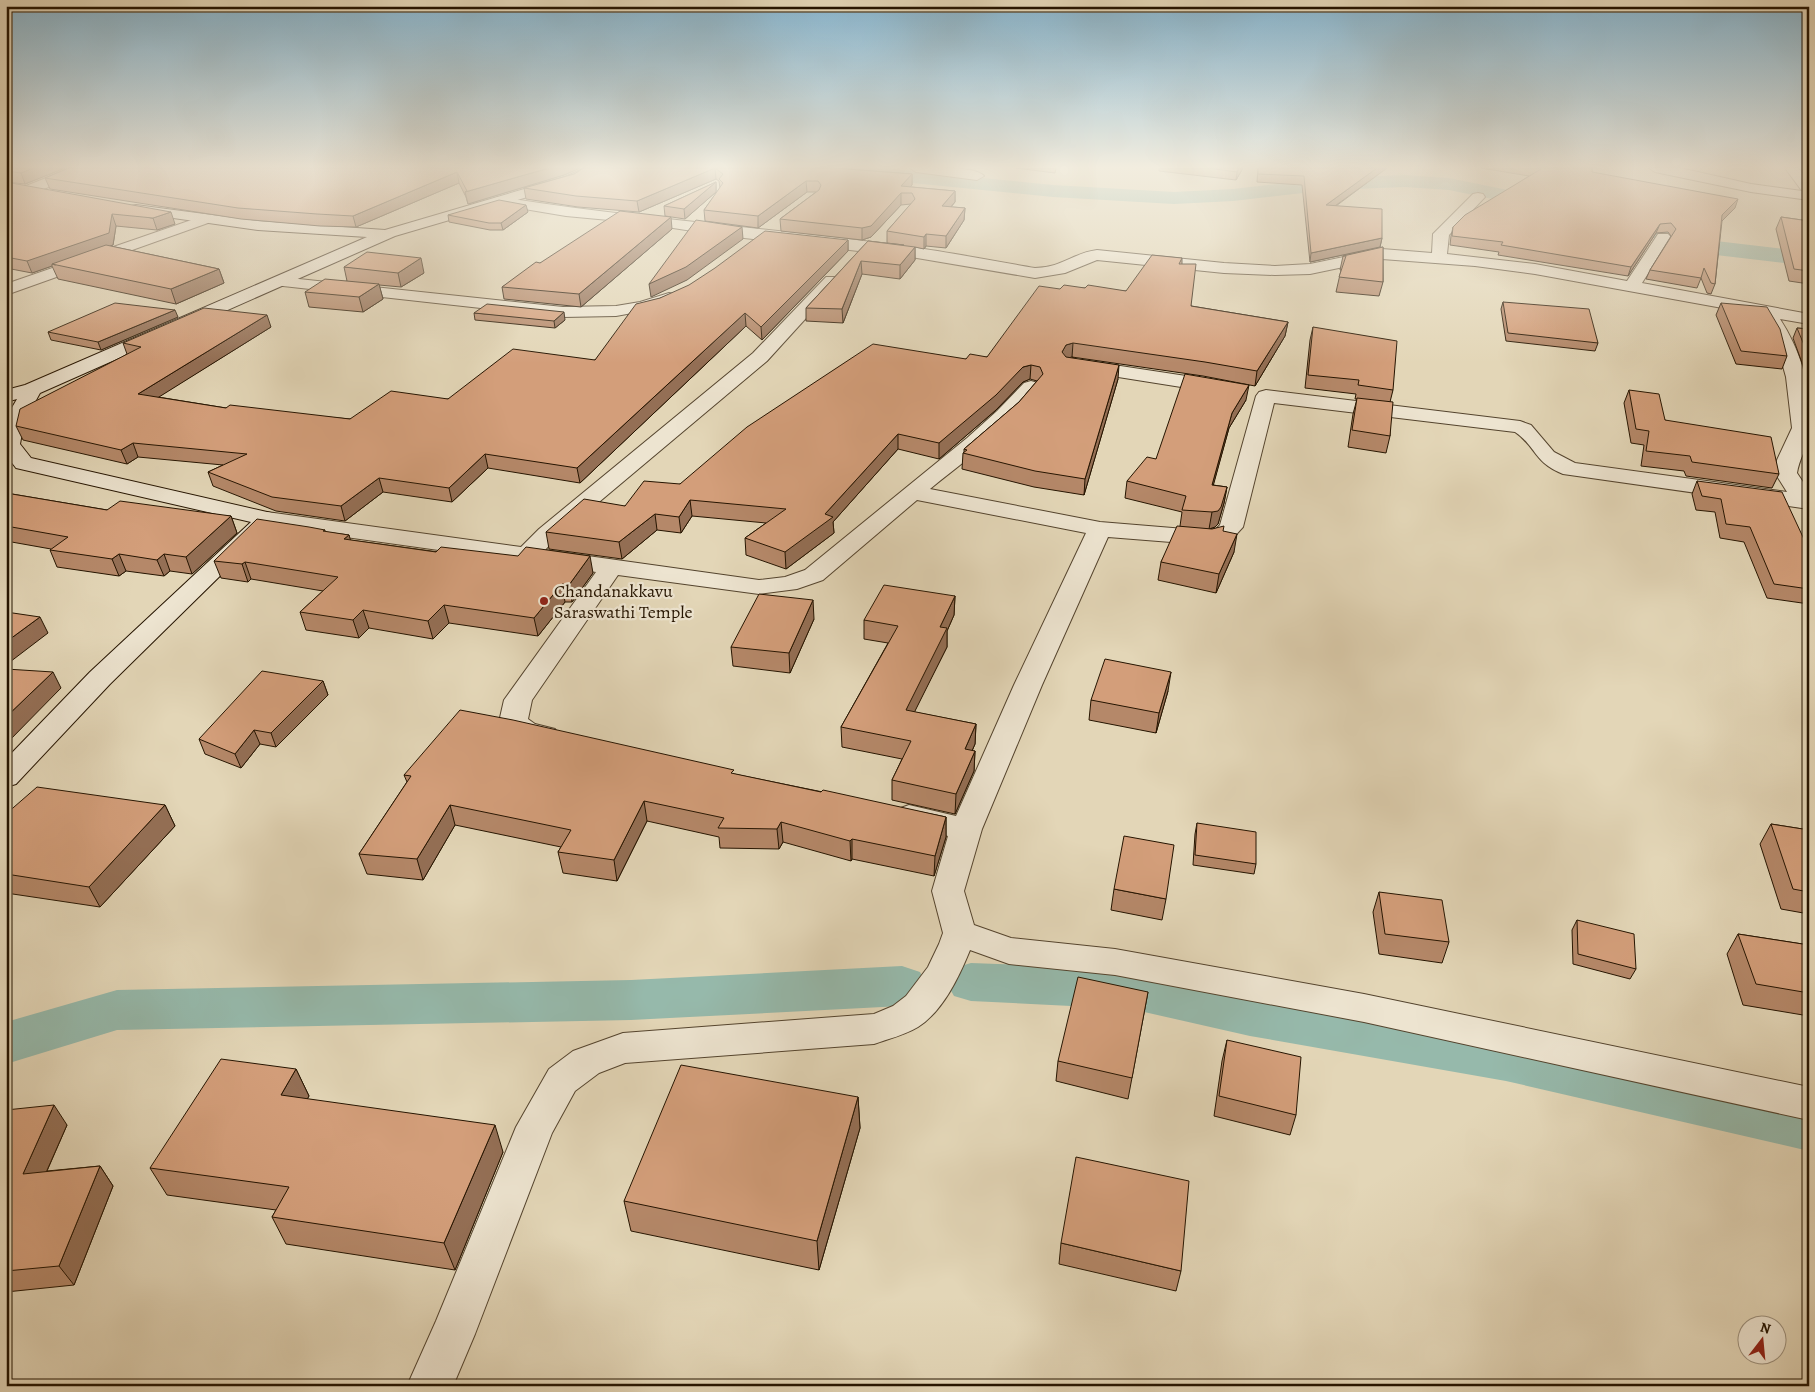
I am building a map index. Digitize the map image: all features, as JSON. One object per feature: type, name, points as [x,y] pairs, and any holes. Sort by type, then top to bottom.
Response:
[{"type":"street","points":[[6,290],[167,233]]},
{"type":"street","points":[[321,233],[390,233]]},
{"type":"street","points":[[6,396],[32,389],[390,233]]},
{"type":"street","points":[[747,233],[856,255],[911,252],[1035,273],[1051,272],[1068,267],[1085,256],[1097,255],[1221,269],[1262,271],[1302,270],[1375,255],[1402,254],[1535,269],[1809,319]]},
{"type":"street","points":[[746,246],[765,233]]},
{"type":"street","points":[[1438,258],[1443,233]]},
{"type":"street","points":[[527,555],[547,534],[760,357],[856,255],[877,242],[883,235]]},
{"type":"street","points":[[1631,286],[1663,237]]},
{"type":"street","points":[[280,282],[447,299],[549,312],[586,314],[631,309],[655,304],[685,291]]},
{"type":"street","points":[[1768,313],[1784,341],[1796,377],[1802,428],[1788,460],[1786,474],[1806,501]]},
{"type":"street","points":[[1072,365],[1251,393],[1520,428],[1527,430],[1547,456],[1560,465],[1571,469],[1806,501]]},
{"type":"street","points":[[32,389],[14,422],[9,445],[24,463],[267,519],[759,587],[788,584],[814,575],[993,426],[1032,387]]},
{"type":"street","points":[[913,492],[1100,529],[1209,538],[1224,534],[1231,527],[1251,393]]},
{"type":"street","points":[[6,777],[100,678],[267,519]]},
{"type":"street","points":[[430,1386],[453,1334],[535,1127],[562,1080],[586,1062],[623,1048],[874,1029],[909,1015],[934,988],[950,959],[960,933],[948,891],[966,829],[1028,685],[1100,529]]},
{"type":"street","points":[[574,741],[526,731],[513,722],[518,700],[611,567]]},
{"type":"street","points":[[880,810],[966,829]]},
{"type":"street","points":[[960,933],[1009,951],[1115,962],[1354,1006],[1809,1104]]},
{"type":"building","points":[[6,233],[109,233],[27,261],[6,257]]},
{"type":"building","points":[[586,233],[652,233],[579,294],[502,287],[536,262],[540,263]]},
{"type":"building","points":[[686,233],[734,233],[686,267],[649,284]]},
{"type":"building","points":[[762,233],[783,233],[848,240],[761,327],[745,313],[577,468],[485,454],[449,488],[379,478],[341,506],[272,497],[208,472],[247,454],[133,443],[121,450],[16,426],[20,409],[141,347],[123,343],[204,308],[267,315],[138,394],[226,408],[230,405],[350,419],[391,391],[448,399],[513,349],[595,360],[636,304],[660,298],[689,285]]},
{"type":"building","points":[[899,233],[948,233],[946,236],[926,234],[924,237]]},
{"type":"building","points":[[1309,233],[1382,233],[1382,238],[1311,253]]},
{"type":"building","points":[[1452,233],[1654,233],[1631,267],[1501,245],[1503,242],[1452,236]]},
{"type":"building","points":[[1673,233],[1720,233],[1715,284],[1711,283],[1704,268],[1701,278],[1650,270]]},
{"type":"building","points":[[1785,233],[1809,233],[1809,271],[1794,269]]},
{"type":"building","points":[[868,241],[915,247],[900,265],[861,261],[842,309],[806,308]]},
{"type":"building","points":[[106,245],[219,269],[171,289],[52,264]]},
{"type":"building","points":[[1383,247],[1383,282],[1339,277],[1346,256],[1343,256]]},
{"type":"building","points":[[367,252],[421,258],[398,273],[344,267]]},
{"type":"building","points":[[1152,255],[1182,258],[1179,264],[1196,264],[1191,306],[1288,322],[1257,371],[1073,343],[1066,345],[1062,352],[1066,357],[1119,365],[1085,479],[1035,471],[963,453],[967,450],[964,449],[1019,402],[1043,374],[1040,367],[1031,365],[1023,367],[996,395],[939,443],[898,434],[825,514],[833,517],[785,552],[745,538],[786,509],[690,500],[679,517],[655,514],[619,542],[546,532],[584,499],[625,506],[644,481],[680,484],[747,427],[873,344],[966,359],[970,354],[987,357],[1039,286],[1060,289],[1064,285],[1085,288],[1088,285],[1126,291]]},
{"type":"building","points":[[325,279],[379,284],[359,297],[305,292]]},
{"type":"building","points":[[1503,302],[1589,309],[1598,343],[1508,333]]},
{"type":"building","points":[[115,303],[175,310],[98,342],[48,332]]},
{"type":"building","points":[[1721,303],[1767,307],[1780,329],[1787,356],[1741,351]]},
{"type":"building","points":[[487,304],[564,312],[554,321],[474,313]]},
{"type":"building","points":[[1313,327],[1397,341],[1393,390],[1358,385],[1359,380],[1308,375]]},
{"type":"building","points":[[1797,328],[1809,329],[1809,357]]},
{"type":"building","points":[[1185,374],[1249,385],[1232,413],[1212,485],[1227,487],[1218,511],[1182,510],[1186,496],[1127,481],[1147,457],[1156,459]]},
{"type":"building","points":[[1629,390],[1659,394],[1665,420],[1771,437],[1779,474],[1692,462],[1690,456],[1646,451],[1649,431],[1636,429]]},
{"type":"building","points":[[1357,398],[1393,402],[1390,436],[1352,430]]},
{"type":"building","points":[[1697,481],[1782,492],[1809,550],[1809,589],[1774,584],[1750,527],[1726,524],[1721,499],[1702,496]]},
{"type":"building","points":[[6,493],[107,510],[120,501],[231,516],[186,557],[164,554],[157,560],[119,554],[112,559],[50,550],[68,537],[6,526]]},
{"type":"building","points":[[257,519],[349,535],[344,539],[436,552],[441,547],[518,556],[526,547],[590,556],[569,585],[562,584],[534,618],[444,605],[428,621],[363,610],[353,620],[300,612],[338,577],[245,562],[242,564],[214,561]]},
{"type":"building","points":[[1177,526],[1212,529],[1224,526],[1223,531],[1237,534],[1219,574],[1161,562]]},
{"type":"building","points":[[884,585],[955,596],[940,627],[947,628],[906,710],[976,724],[965,749],[975,751],[956,794],[892,780],[911,741],[841,727],[898,626],[864,620]]},
{"type":"building","points":[[759,594],[813,600],[789,653],[731,647]]},
{"type":"building","points":[[6,612],[40,617],[6,642]]},
{"type":"building","points":[[1105,659],[1171,672],[1159,713],[1091,700]]},
{"type":"building","points":[[6,669],[53,672],[6,717]]},
{"type":"building","points":[[262,671],[323,681],[271,733],[254,730],[235,754],[199,739]]},
{"type":"building","points":[[460,710],[513,720],[734,770],[731,773],[821,792],[823,790],[946,817],[935,856],[852,839],[850,841],[781,822],[777,829],[718,828],[724,818],[644,801],[614,860],[558,852],[571,830],[450,805],[417,859],[359,854],[411,776],[404,775]]},
{"type":"building","points":[[37,787],[165,805],[89,887],[6,874],[6,814]]},
{"type":"building","points":[[1197,823],[1256,832],[1256,864],[1195,855]]},
{"type":"building","points":[[1771,824],[1809,830],[1809,892],[1793,889]]},
{"type":"building","points":[[1124,836],[1174,845],[1166,899],[1114,889]]},
{"type":"building","points":[[1379,892],[1442,900],[1449,942],[1385,934]]},
{"type":"building","points":[[1577,920],[1634,934],[1636,969],[1578,954]]},
{"type":"building","points":[[1738,934],[1809,945],[1809,993],[1756,984]]},
{"type":"building","points":[[1078,977],[1148,992],[1132,1078],[1058,1061]]},
{"type":"building","points":[[1227,1040],[1301,1057],[1296,1115],[1219,1096]]},
{"type":"building","points":[[221,1059],[296,1069],[281,1095],[495,1125],[444,1243],[272,1217],[289,1187],[150,1168]]},
{"type":"building","points":[[681,1065],[858,1097],[817,1241],[624,1201]]},
{"type":"building","points":[[54,1105],[23,1174],[100,1166],[59,1266],[6,1271],[6,1110]]},
{"type":"building","points":[[1076,1157],[1189,1181],[1181,1271],[1061,1243]]},
{"type":"waterway","points":[[1658,233],[1716,248],[1809,259]]},
{"type":"waterway","points":[[971,982],[1131,989],[1250,1016],[1506,1059],[1809,1127]]},
{"type":"waterway","points":[[6,1043],[117,1010],[631,1000],[902,986]]},
{"type":"place","name":"Chandanakkavu Saraswathi Temple","points":[[544,601]]}]
